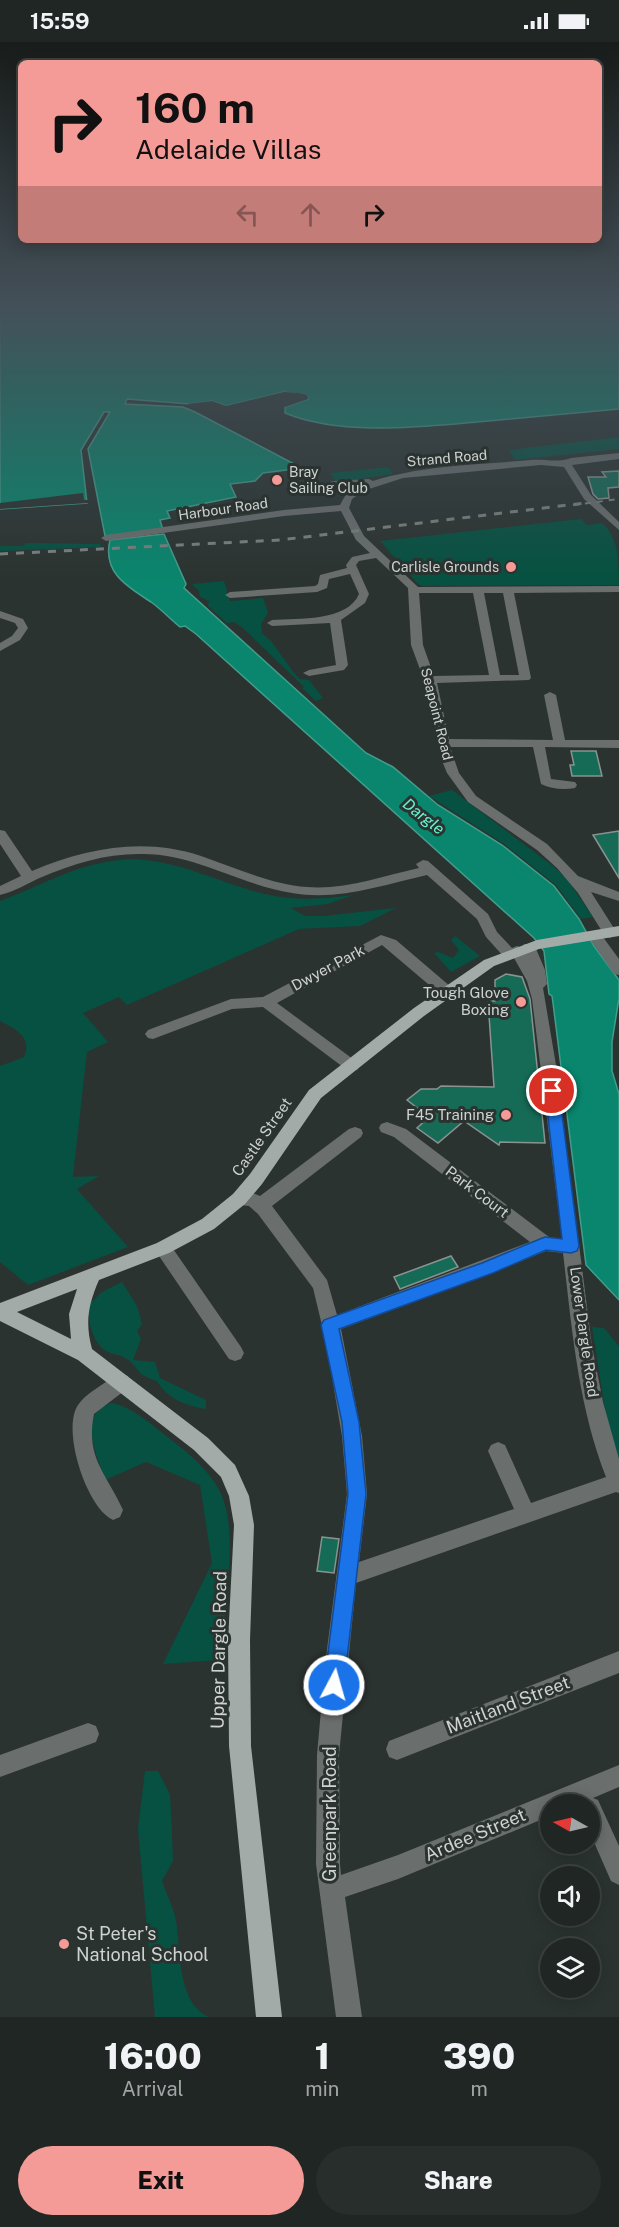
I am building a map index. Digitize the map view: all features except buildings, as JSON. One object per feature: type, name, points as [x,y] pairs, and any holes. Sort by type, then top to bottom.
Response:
[{"type":"main road","name":"Castle Street","points":[[0,1312],[163,1248],[208,1224],[239,1199],[256,1179],[315,1094],[446,991],[489,963],[525,948],[604,934]]},
{"type":"main road","points":[[84,1354],[77,1311],[92,1276]]},
{"type":"main road","name":"Upper Dargle Road","points":[[0,1312],[84,1354],[122,1382],[201,1444],[228,1470],[239,1496],[244,1537],[239,1640],[240,1746],[269,2017]]},
{"type":"street","name":"Strand Road","points":[[372,483],[407,474],[535,463],[568,467],[574,460],[619,456]]},
{"type":"street","points":[[619,464],[568,467],[588,499],[619,527]]},
{"type":"street","points":[[372,483],[330,479],[360,538],[408,581],[413,590],[619,590]]},
{"type":"street","points":[[344,505],[355,492],[372,483]]},
{"type":"street","name":"Harbour Road","points":[[105,538],[344,505]]},
{"type":"street","points":[[272,623],[335,620],[363,597],[364,590],[351,565],[356,559],[379,554]]},
{"type":"street","points":[[230,595],[317,589],[323,586],[324,577],[352,570]]},
{"type":"street","name":"Seapoint Road","points":[[413,590],[417,645],[441,720],[449,765],[467,794],[542,847],[573,878],[604,934],[619,970]]},
{"type":"street","points":[[478,590],[495,680]]},
{"type":"street","points":[[430,680],[495,680],[525,677],[508,590]]},
{"type":"street","points":[[0,614],[19,621],[23,628],[16,638],[0,648]]},
{"type":"street","points":[[309,673],[340,668],[342,665],[335,620]]},
{"type":"street","points":[[550,695],[560,743]]},
{"type":"street","points":[[444,743],[619,744]]},
{"type":"street","points":[[538,743],[545,781],[551,784],[571,784]]},
{"type":"street","points":[[0,834],[29,877],[0,891]]},
{"type":"street","name":"Lower Dargle Road","points":[[29,877],[77,858],[133,849],[175,853],[252,881],[309,891],[338,889],[426,867],[483,917],[491,934],[525,948],[539,999],[581,1331],[597,1422],[619,1483]]},
{"type":"street","points":[[573,878],[595,890],[619,897]]},
{"type":"street","name":"Dwyer Park","points":[[153,1034],[231,1004],[266,1002],[381,940],[391,943],[446,991]]},
{"type":"street","points":[[266,1002],[352,1066]]},
{"type":"street","name":"Park Court","points":[[387,1128],[400,1133],[545,1244]]},
{"type":"street","points":[[239,1199],[253,1200],[261,1205],[355,1133]]},
{"type":"street","name":"Greenpark Road","points":[[261,1205],[321,1285],[351,1422],[357,1494],[336,1665],[328,1755],[328,1864],[349,2017]]},
{"type":"street","points":[[330,1325],[477,1272],[545,1244],[571,1246]]},
{"type":"street","points":[[163,1248],[235,1353]]},
{"type":"street","points":[[113,1510],[99,1490],[81,1433],[85,1410],[122,1382]]},
{"type":"street","points":[[498,1451],[526,1513]]},
{"type":"street","points":[[348,1576],[526,1513],[619,1483]]},
{"type":"street","name":"Maitland Street","points":[[397,1749],[619,1662]]},
{"type":"street","points":[[0,1766],[88,1734]]},
{"type":"street","name":"Ardee Street","points":[[595,1794],[619,1776]]},
{"type":"street","name":"Ardee Street","points":[[331,1890],[540,1817]]},
{"type":"street","points":[[600,1832],[619,1873]]},
{"type":"shaded area","points":[[619,437],[619,449],[515,460],[509,450]]},
{"type":"shaded area","points":[[389,467],[393,474],[339,482],[334,480],[330,473]]},
{"type":"shaded area","name":"Carlisle Grounds","points":[[581,519],[587,525],[602,523],[608,529],[615,543],[619,585],[422,586],[380,541]]},
{"type":"shaded area","points":[[26,543],[101,544],[100,547],[0,551],[0,546],[23,546]]},
{"type":"shaded area","points":[[224,581],[230,601],[263,598],[268,613],[261,624],[262,633],[271,641],[294,673],[300,679],[309,680],[323,698],[316,701],[243,628],[234,622],[227,623],[208,606],[209,601],[200,597],[199,591],[192,584]]},
{"type":"shaded area","points":[[452,790],[553,866],[567,879],[593,917],[581,919],[556,885],[504,844],[429,796]]},
{"type":"shaded area","points":[[131,859],[184,868],[247,889],[287,898],[331,898],[353,895],[328,904],[291,908],[305,916],[396,908],[360,926],[299,929],[127,1005],[119,997],[83,1013],[108,1042],[87,1052],[73,1177],[99,1176],[77,1189],[128,1247],[28,1285],[0,1262],[0,1066],[24,1057],[26,1044],[21,1034],[0,1021],[0,901],[79,869],[95,864]]},
{"type":"shaded area","points":[[455,936],[480,956],[451,972],[434,953],[438,952],[453,958],[459,950],[451,940]]},
{"type":"shaded area","points":[[122,1282],[137,1306],[142,1324],[137,1331],[141,1339],[133,1360],[155,1362],[160,1378],[206,1400],[206,1409],[185,1404],[172,1397],[157,1381],[142,1374],[127,1359],[104,1350],[95,1339],[89,1317],[90,1303],[102,1292]]},
{"type":"shaded area","points":[[592,1327],[604,1328],[619,1346],[619,1460],[606,1416]]},
{"type":"shaded area","points":[[112,1403],[141,1416],[181,1448],[203,1468],[220,1492],[226,1508],[230,1550],[220,1660],[163,1664],[212,1563],[200,1485],[146,1462],[105,1480],[94,1447],[92,1425],[101,1408]]},
{"type":"shaded area","points":[[145,1771],[158,1771],[170,1795],[173,1861],[162,1881],[175,1916],[185,1986],[198,2010],[209,2017],[155,2017],[138,1829]]},
{"type":"water","points":[[0,397],[263,397],[226,406],[212,401],[190,404],[127,399],[125,404],[183,407],[302,468],[263,473],[255,481],[230,484],[236,497],[167,511],[170,518],[160,520],[163,530],[105,536],[88,449],[110,412],[104,412],[81,450],[87,503],[0,509]]},
{"type":"water","points":[[307,397],[619,397],[619,409],[430,426],[380,428],[330,425],[285,413],[285,407],[308,399]]},
{"type":"water","name":"Dargle","points":[[164,534],[186,584],[184,588],[366,753],[393,767],[438,805],[502,845],[554,886],[619,980],[619,998],[612,1042],[612,1071],[619,1094],[619,1300],[586,1265],[553,1003],[552,996],[549,994],[544,951],[534,938],[196,634],[185,626],[180,627],[119,578],[110,562],[110,540]]},
{"type":"pier","points":[[263,397],[275,397],[226,409],[211,404],[193,407],[187,404],[212,401],[226,406]]},
{"type":"pier","points":[[308,397],[308,399],[282,408],[283,405]]},
{"type":"pier","points":[[83,493],[84,500],[88,500],[88,503],[0,509],[0,503]]},
{"type":"railway","points":[[573,505],[619,499]]},
{"type":"railway","points":[[0,554],[280,540],[585,503]]},
{"type":"place","name":"Bray Sailing Club","points":[[277,480]]},
{"type":"place","name":"Carlisle Grounds","points":[[511,567]]},
{"type":"place","name":"Tough Glove Boxing","points":[[521,1002]]},
{"type":"place","name":"F45 Training","points":[[506,1115]]},
{"type":"place","name":"St Peter's National School","points":[[64,1944]]},
{"type":"route","points":[[334,1685],[357,1494],[351,1422],[330,1325],[487,1268],[545,1244],[571,1246],[552,1091]]}]
